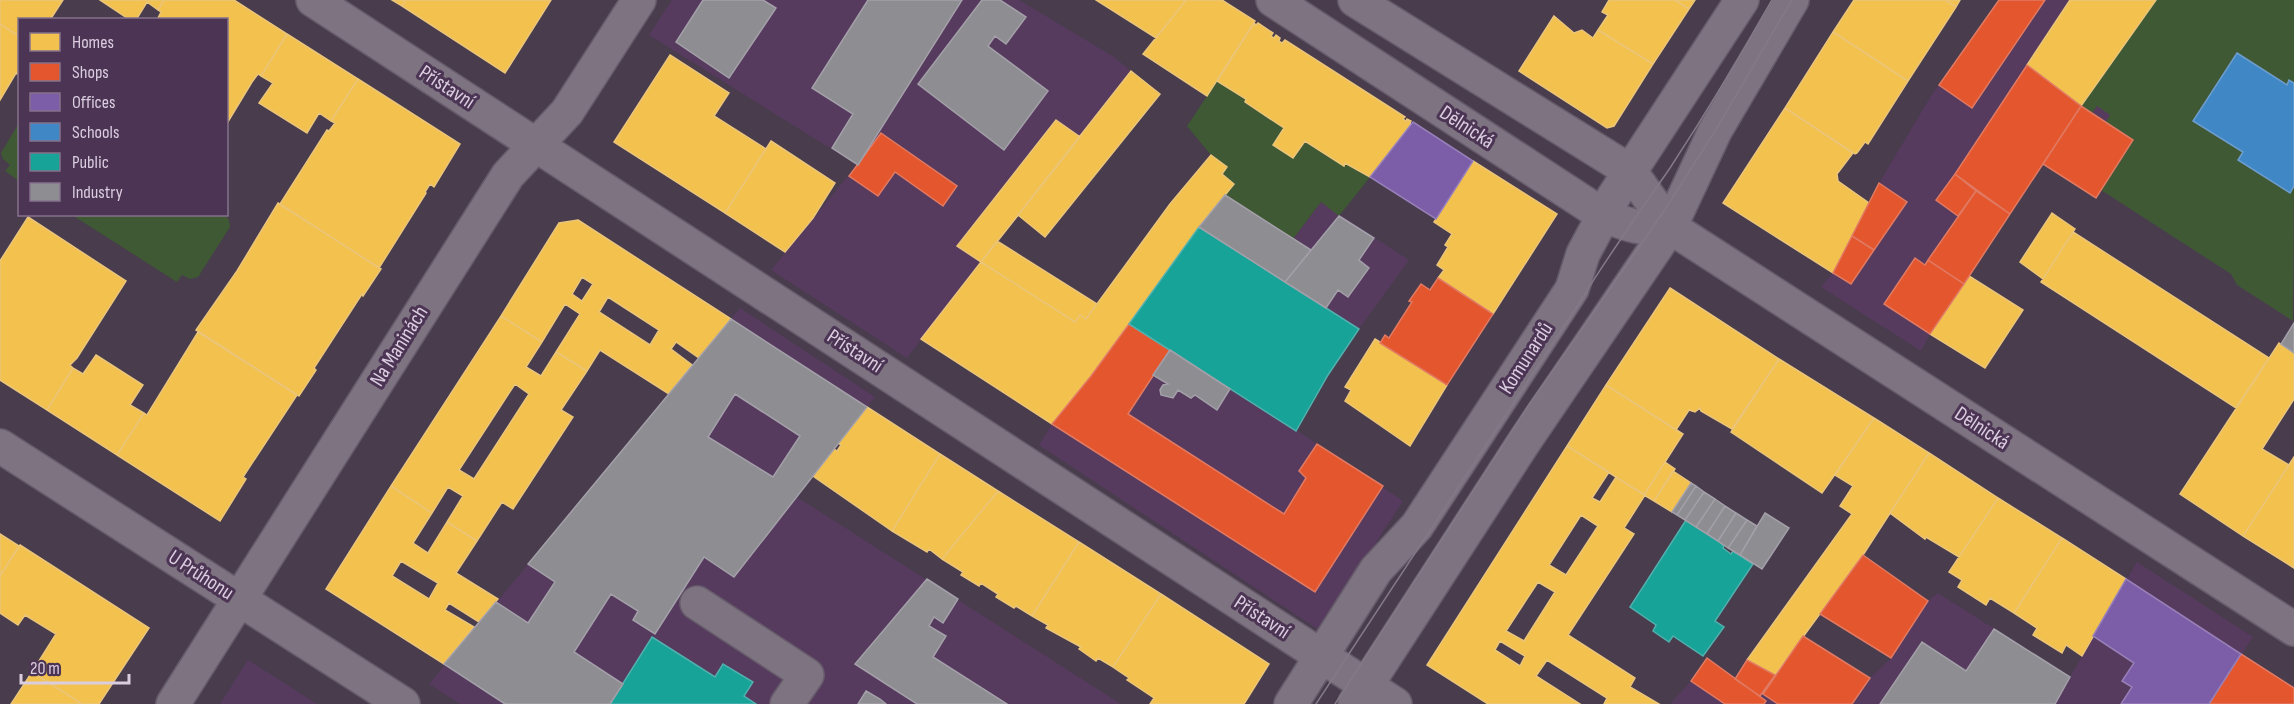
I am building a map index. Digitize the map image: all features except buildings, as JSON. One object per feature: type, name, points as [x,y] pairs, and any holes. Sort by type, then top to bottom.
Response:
[{"type":"street","name":"Přístavní","points":[[313,0],[1321,655],[1360,694],[1395,704]]},
{"type":"street","name":"Na Maninách","points":[[173,704],[508,175],[567,112],[639,0]]},
{"type":"street","name":"Dělnická","points":[[1274,0],[1603,215],[1629,226],[1651,229],[1670,227]]},
{"type":"street","name":"Dělnická","points":[[1355,0],[1630,171],[1670,227],[2294,629]]},
{"type":"street","name":"Komunardů","points":[[1291,704],[1376,570],[1417,526],[1572,289],[1583,254],[1603,215],[1742,0]]},
{"type":"street","points":[[1360,694],[1524,442],[1670,227],[1715,131],[1792,0]]},
{"type":"street","name":"U Průhonu","points":[[0,446],[403,704]]},
{"type":"street","points":[[697,603],[807,675],[787,704]]},
{"type":"shaded area","points":[[672,0],[1019,0],[1114,57],[1131,71],[907,358],[771,270],[857,165],[649,35]]},
{"type":"shaded area","points":[[1999,0],[2294,0],[2293,321],[2237,285],[2231,274],[2101,190],[2096,198],[2043,164],[1921,351],[1821,287],[1833,273],[1879,183],[1931,96]]},
{"type":"shaded area","points":[[1225,195],[1293,239],[1321,202],[1409,260],[1328,375],[1296,430],[1403,501],[1319,630],[1039,445],[1052,424],[1091,376],[1199,227]]},
{"type":"shaded area","points":[[740,308],[875,397],[797,497],[1121,704],[460,704],[429,684]]},
{"type":"shaded area","points":[[2137,562],[2253,637],[2209,704],[1670,704],[1691,681],[1707,658],[1735,678],[1747,660],[1775,675],[1803,636],[1870,678],[1891,658],[1928,601],[1938,593],[2070,677]]},
{"type":"shaded area","points":[[248,660],[317,704],[220,704]]},
{"type":"green space","points":[[2156,0],[2294,0],[2294,83],[2289,80],[2287,85],[2237,53],[2193,121],[2243,152],[2238,160],[2290,193],[2294,186],[2293,321],[2237,285],[2231,274],[2101,190],[2133,140],[2106,122],[2110,115],[2097,106],[2092,113],[2081,106]]},
{"type":"green space","points":[[1217,81],[1246,99],[1245,103],[1284,128],[1273,145],[1293,158],[1305,141],[1344,165],[1345,163],[1370,177],[1339,216],[1321,202],[1293,239],[1225,195],[1222,174],[1226,167],[1211,155],[1187,126]]},
{"type":"green space","points":[[18,125],[18,180],[5,171],[10,165],[3,159],[1,153]]},
{"type":"green space","points":[[74,216],[226,216],[230,227],[198,277],[190,279],[182,275],[177,282]]},
{"type":"tram line","points":[[1316,704],[1600,270],[1670,168],[1772,0]]},
{"type":"tram line","points":[[1335,704],[1528,406],[1662,214],[1715,131],[1792,0]]}]
